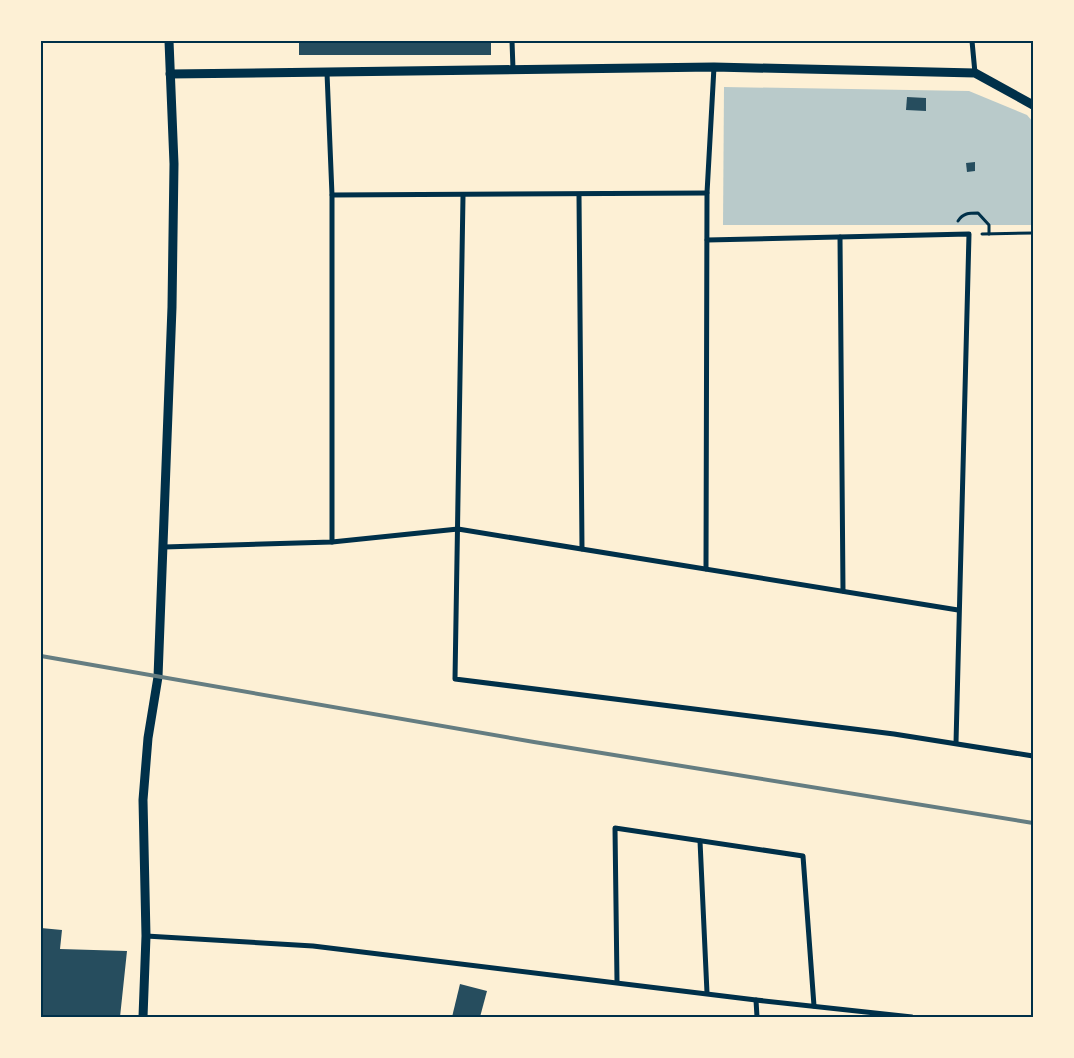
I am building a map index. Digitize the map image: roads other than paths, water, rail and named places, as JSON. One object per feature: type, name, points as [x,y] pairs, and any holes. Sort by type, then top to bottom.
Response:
[{"type":"street","points":[[143,1017],[146,936],[143,800],[148,738],[158,676],[164,547],[174,164],[169,41]]},
{"type":"street","points":[[512,41],[513,69]]},
{"type":"street","points":[[972,41],[975,73]]},
{"type":"street","points":[[170,74],[714,67],[975,73],[1033,105]]},
{"type":"street","points":[[706,569],[707,194],[714,67]]},
{"type":"street","points":[[327,73],[332,195],[332,542]]},
{"type":"street","points":[[332,195],[707,194]]},
{"type":"street","points":[[579,195],[582,549]]},
{"type":"street","points":[[463,196],[455,679],[956,744],[1033,756]]},
{"type":"street","points":[[707,240],[969,234],[956,744]]},
{"type":"street","points":[[840,237],[843,591]]},
{"type":"street","points":[[164,547],[332,542],[458,529],[958,610]]},
{"type":"street","points":[[617,982],[615,828],[803,856],[814,1006]]},
{"type":"street","points":[[700,841],[706,994]]},
{"type":"street","points":[[146,936],[313,946],[912,1017]]},
{"type":"street","points":[[756,1000],[758,1017]]},
{"type":"railway","points":[[41,656],[534,742],[1033,823]]}]
